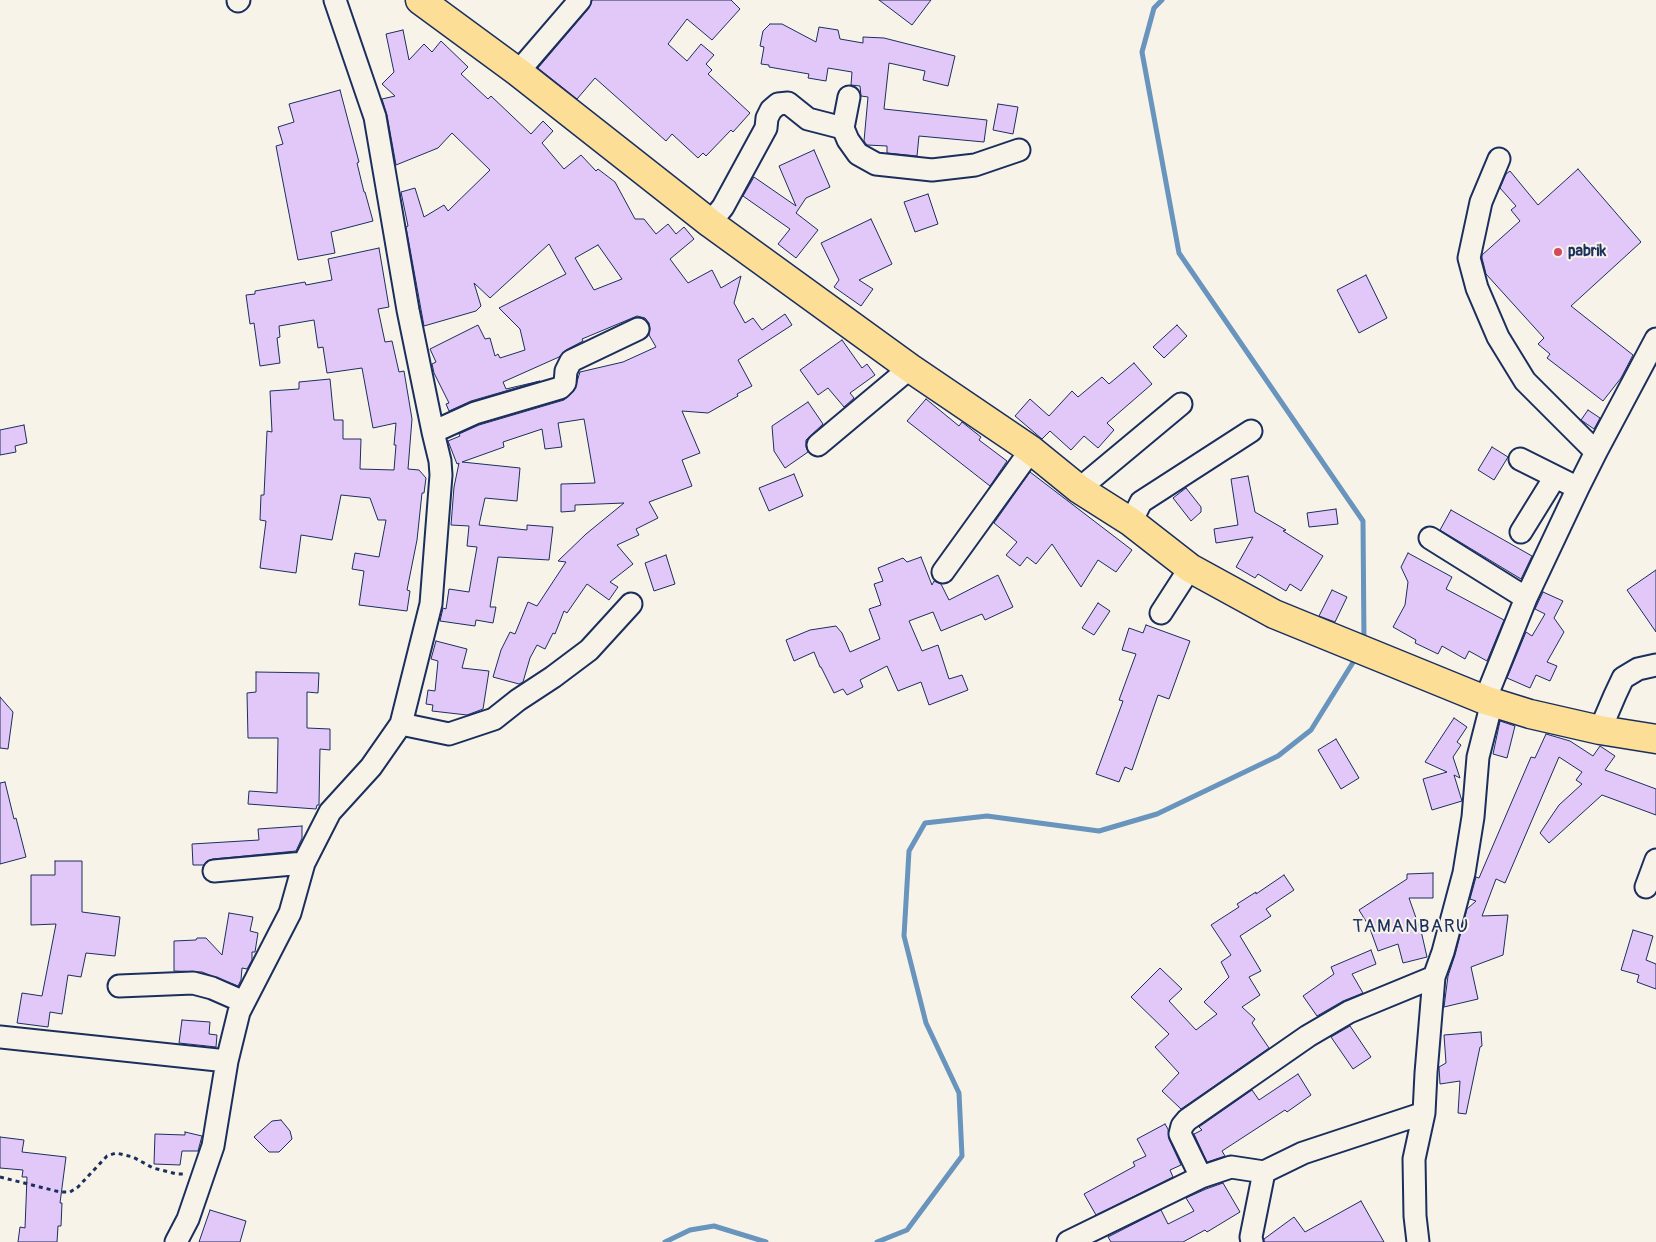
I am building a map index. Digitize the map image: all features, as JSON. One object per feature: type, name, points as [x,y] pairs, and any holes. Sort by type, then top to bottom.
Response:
[{"type":"highway","points":[[420,0],[518,72],[710,223],[910,368],[1031,450],[1080,489],[1131,522],[1190,568],[1274,614],[1489,701],[1530,714],[1600,730],[1656,739]]},
{"type":"street","points":[[176,1242],[188,1219],[213,1146],[227,1061],[239,1012],[290,913],[304,863],[330,812],[371,767],[401,724],[431,604],[441,475],[440,461],[408,310],[375,117],[335,0]]},
{"type":"street","points":[[518,72],[580,0]]},
{"type":"street","points":[[849,97],[843,128],[848,140],[858,154],[876,164],[932,170],[975,165],[1019,150]]},
{"type":"street","points":[[710,223],[723,207],[766,128],[767,118],[771,110],[778,104],[788,103],[808,119],[843,128]]},
{"type":"street","points":[[1498,159],[1481,202],[1469,258],[1477,288],[1498,337],[1525,381],[1596,452]]},
{"type":"street","points":[[433,432],[475,414],[560,388],[565,383],[566,371],[571,361],[638,329]]},
{"type":"street","points":[[1418,1242],[1415,1216],[1414,1158],[1424,1113],[1434,977],[1464,873],[1473,817],[1478,757],[1489,701],[1526,598],[1596,452],[1656,339]]},
{"type":"street","points":[[818,445],[910,368]]},
{"type":"street","points":[[1080,489],[1181,404]]},
{"type":"street","points":[[1131,522],[1140,502],[1251,431]]},
{"type":"street","points":[[942,572],[1031,450]]},
{"type":"street","points":[[1520,459],[1578,488]]},
{"type":"street","points":[[1521,532],[1555,476]]},
{"type":"street","points":[[1430,538],[1526,598]]},
{"type":"street","points":[[1161,614],[1190,568]]},
{"type":"street","points":[[401,724],[448,734],[494,719],[589,650],[631,604]]},
{"type":"street","points":[[1600,730],[1623,678],[1638,669],[1656,665]]},
{"type":"street","points":[[1646,887],[1656,860]]},
{"type":"street","points":[[214,871],[304,863]]},
{"type":"street","points":[[1201,1177],[1180,1134],[1182,1126],[1187,1120],[1308,1036],[1348,1012],[1434,977]]},
{"type":"street","points":[[119,986],[193,983],[212,988],[244,1002]]},
{"type":"street","points":[[0,1037],[227,1061]]},
{"type":"street","points":[[1068,1242],[1094,1236],[1201,1177],[1231,1167],[1264,1172],[1302,1153],[1424,1113]]},
{"type":"street","points":[[1252,1242],[1251,1237],[1264,1172]]},
{"type":"path","points":[[0,1177],[60,1192],[70,1192],[78,1187],[107,1156],[116,1153],[133,1157],[153,1168],[177,1174],[204,1174]]},
{"type":"building","points":[[592,0],[731,0],[740,9],[712,40],[687,19],[668,44],[687,61],[701,44],[714,55],[706,64],[712,70],[708,74],[750,113],[733,132],[731,130],[706,156],[703,153],[698,158],[672,134],[666,141],[595,78],[577,99],[538,68],[589,8]]},
{"type":"building","points":[[879,0],[931,0],[912,25]]},
{"type":"building","points":[[770,24],[782,24],[816,42],[819,27],[838,30],[840,39],[863,43],[863,37],[884,38],[955,56],[948,86],[923,80],[925,71],[889,63],[884,109],[987,120],[984,142],[919,136],[917,156],[887,153],[887,146],[867,145],[864,141],[868,97],[861,96],[860,86],[851,85],[852,72],[828,68],[826,81],[808,78],[809,74],[761,64],[764,47],[760,46],[763,31]]},
{"type":"building","points":[[403,30],[409,60],[424,44],[432,52],[441,41],[468,67],[461,74],[488,99],[491,96],[531,134],[543,121],[553,131],[542,143],[564,169],[581,155],[596,171],[598,169],[615,182],[635,219],[644,219],[656,234],[668,224],[676,234],[684,227],[694,239],[670,259],[688,283],[712,270],[721,288],[741,276],[734,303],[745,323],[753,318],[762,330],[785,314],[792,325],[738,360],[752,386],[708,413],[682,411],[700,453],[682,460],[692,486],[649,502],[658,518],[636,529],[639,535],[617,545],[633,564],[610,582],[618,587],[609,600],[587,584],[567,613],[564,611],[555,634],[553,633],[545,649],[537,645],[530,658],[523,682],[519,684],[493,677],[501,650],[510,632],[515,634],[528,602],[537,606],[566,562],[558,561],[586,534],[624,503],[575,505],[575,511],[561,512],[561,484],[595,483],[584,419],[558,423],[562,447],[545,449],[542,429],[503,442],[504,447],[462,462],[520,468],[517,501],[485,498],[479,525],[527,530],[527,525],[553,527],[549,560],[498,557],[490,607],[496,607],[493,623],[476,620],[475,626],[440,621],[443,608],[446,609],[449,589],[469,592],[477,547],[467,546],[469,526],[451,525],[454,487],[459,463],[457,464],[448,441],[479,425],[564,400],[574,391],[580,372],[623,362],[656,347],[649,335],[649,323],[645,318],[637,316],[582,339],[583,341],[566,350],[559,357],[503,382],[506,389],[540,381],[471,401],[449,411],[446,404],[449,403],[434,373],[432,364],[436,362],[430,349],[478,325],[485,339],[490,338],[495,356],[498,354],[500,358],[525,350],[520,329],[499,308],[566,274],[549,244],[490,298],[474,283],[481,306],[476,311],[424,326],[401,192],[415,188],[424,217],[444,205],[448,211],[490,170],[452,133],[438,148],[396,165],[387,115],[382,99],[395,96],[382,84],[394,72],[386,34]],"holes":[[[598,245],[622,279],[594,290],[575,258]]]},
{"type":"building","points":[[340,90],[359,162],[357,163],[364,192],[373,221],[331,232],[335,253],[298,260],[276,146],[283,144],[278,127],[294,122],[289,104]]},
{"type":"building","points":[[998,104],[1018,107],[1013,134],[993,130]]},
{"type":"building","points":[[814,150],[830,187],[806,198],[796,213],[818,230],[796,258],[778,244],[790,229],[743,196],[754,177],[796,206],[779,166]]},
{"type":"building","name":"pabrik","points":[[1578,169],[1641,242],[1571,306],[1633,355],[1621,378],[1603,401],[1547,358],[1550,354],[1538,344],[1544,338],[1486,274],[1482,258],[1482,255],[1520,221],[1511,210],[1516,206],[1500,188],[1506,174],[1510,171],[1538,205]]},
{"type":"building","points":[[928,194],[938,224],[915,232],[904,202]]},
{"type":"building","points":[[871,219],[892,264],[859,280],[873,289],[861,306],[834,287],[839,280],[821,243]]},
{"type":"building","points":[[379,248],[389,307],[378,309],[385,342],[392,341],[399,372],[404,371],[412,419],[408,469],[419,470],[426,478],[407,590],[410,591],[407,611],[359,605],[364,571],[352,569],[355,553],[379,557],[386,520],[378,520],[370,498],[341,495],[332,540],[301,535],[296,573],[260,568],[266,521],[260,520],[261,495],[264,495],[267,431],[272,432],[270,391],[299,389],[299,382],[330,379],[334,420],[343,420],[343,439],[361,439],[360,469],[394,470],[396,423],[373,428],[362,368],[327,373],[323,347],[318,348],[314,320],[279,326],[280,337],[277,338],[280,363],[260,366],[254,323],[250,324],[246,295],[255,294],[255,291],[305,282],[306,285],[332,280],[328,259]]},
{"type":"building","points":[[1366,275],[1387,318],[1359,333],[1337,290]]},
{"type":"building","points":[[1177,325],[1187,336],[1164,358],[1153,347]]},
{"type":"building","points":[[842,340],[862,368],[867,364],[875,375],[850,393],[854,398],[844,407],[828,388],[818,395],[800,370]]},
{"type":"building","points":[[1134,363],[1152,384],[1107,423],[1114,430],[1098,448],[1084,436],[1071,450],[1050,431],[1042,439],[1015,416],[1030,399],[1049,416],[1072,391],[1078,397],[1102,377],[1109,384]]},
{"type":"building","points":[[926,399],[959,426],[962,422],[981,437],[979,440],[1007,461],[990,486],[907,421]]},
{"type":"building","points":[[808,402],[823,424],[806,440],[808,452],[785,468],[774,451],[772,426]]},
{"type":"building","points":[[1588,410],[1600,418],[1594,429],[1581,420]]},
{"type":"building","points":[[24,425],[27,443],[15,446],[16,452],[0,455],[0,430]]},
{"type":"building","points":[[1492,447],[1508,457],[1494,480],[1478,470]]},
{"type":"building","points":[[1030,472],[1132,550],[1116,572],[1098,560],[1081,587],[1052,544],[1036,564],[1027,557],[1020,566],[1006,555],[1017,542],[994,523]]},
{"type":"building","points":[[794,474],[803,496],[769,511],[759,488]]},
{"type":"building","points":[[1248,476],[1255,512],[1286,530],[1283,531],[1323,556],[1301,591],[1290,584],[1286,591],[1258,574],[1255,578],[1236,567],[1253,537],[1216,543],[1214,529],[1238,525],[1231,479]]},
{"type":"building","points":[[1186,488],[1201,507],[1201,512],[1191,521],[1173,498]]},
{"type":"building","points":[[1336,509],[1338,524],[1309,527],[1307,513]]},
{"type":"building","points":[[1451,510],[1532,556],[1521,579],[1440,530]]},
{"type":"building","points":[[1408,553],[1452,577],[1446,589],[1504,620],[1487,661],[1469,651],[1465,659],[1442,646],[1438,654],[1415,643],[1416,640],[1393,627],[1405,605],[1408,582],[1401,567]]},
{"type":"building","points":[[666,555],[675,584],[654,591],[645,563]]},
{"type":"building","points":[[921,557],[932,585],[934,581],[941,584],[949,600],[998,575],[1013,607],[985,620],[982,614],[941,631],[933,612],[909,621],[922,651],[938,645],[949,679],[962,675],[968,690],[929,705],[921,682],[898,691],[887,666],[860,680],[863,687],[847,695],[843,689],[834,693],[814,652],[794,661],[786,640],[810,630],[836,626],[842,633],[850,652],[880,639],[869,609],[881,605],[874,584],[883,581],[878,568],[903,558],[907,562]]},
{"type":"building","points":[[1656,570],[1656,632],[1627,590]]},
{"type":"building","points":[[1332,590],[1347,597],[1335,622],[1319,616]]},
{"type":"building","points":[[1543,592],[1563,601],[1554,618],[1564,632],[1547,662],[1557,666],[1550,681],[1536,675],[1530,688],[1507,678],[1526,632],[1532,636],[1545,614],[1535,609]]},
{"type":"building","points":[[1098,603],[1110,611],[1094,635],[1082,628]]},
{"type":"building","points":[[1146,625],[1190,641],[1169,699],[1158,695],[1132,770],[1125,767],[1119,782],[1096,774],[1123,701],[1119,700],[1136,654],[1122,650],[1129,628],[1143,633]]},
{"type":"building","points":[[436,641],[467,649],[462,668],[489,671],[483,709],[467,715],[432,711],[433,705],[426,704],[428,690],[435,691],[438,661],[431,659]]},
{"type":"building","points":[[256,672],[319,673],[318,693],[307,692],[307,728],[330,729],[330,750],[320,749],[319,805],[317,805],[316,809],[248,804],[249,791],[277,793],[278,738],[248,738],[247,693],[256,692]]},
{"type":"building","points":[[0,697],[13,712],[8,749],[0,748]]},
{"type":"building","points":[[1454,718],[1467,727],[1457,742],[1461,745],[1453,757],[1460,778],[1454,775],[1462,801],[1432,810],[1423,779],[1447,772],[1425,762]]},
{"type":"building","points":[[1500,721],[1515,726],[1507,758],[1493,754]]},
{"type":"building","points":[[1546,734],[1570,741],[1593,756],[1600,746],[1615,756],[1605,770],[1656,789],[1656,815],[1602,795],[1549,843],[1540,833],[1559,805],[1582,784],[1576,780],[1582,772],[1559,757],[1505,883],[1496,879],[1482,916],[1508,915],[1503,955],[1471,967],[1478,999],[1444,1007],[1448,976],[1467,909],[1476,901],[1470,899],[1476,877],[1479,878],[1531,757],[1535,758]]},
{"type":"building","points":[[1336,739],[1359,778],[1341,789],[1318,750]]},
{"type":"building","points":[[5,782],[26,857],[0,864],[0,783]]},
{"type":"building","points":[[302,826],[302,838],[296,851],[213,859],[207,861],[204,865],[193,865],[192,844],[259,840],[258,829]]},
{"type":"building","points":[[55,861],[82,861],[82,912],[120,917],[115,956],[86,953],[81,977],[68,975],[62,1014],[50,1012],[48,1027],[17,1023],[22,993],[42,996],[56,924],[31,925],[31,875],[55,875]]},
{"type":"building","points":[[1433,873],[1433,898],[1409,898],[1422,935],[1427,957],[1403,963],[1398,944],[1378,951],[1369,926],[1359,910],[1407,879],[1407,874]]},
{"type":"building","points":[[1284,875],[1294,890],[1266,909],[1271,916],[1240,936],[1261,971],[1249,977],[1260,995],[1242,1007],[1255,1019],[1252,1023],[1269,1048],[1181,1109],[1162,1091],[1179,1073],[1155,1047],[1169,1034],[1131,997],[1160,968],[1182,989],[1169,1001],[1196,1030],[1217,1014],[1204,1002],[1229,977],[1221,962],[1231,955],[1211,925],[1239,907],[1237,904]]},
{"type":"building","points":[[229,913],[253,917],[250,931],[258,933],[255,952],[252,952],[252,960],[247,969],[242,968],[241,980],[238,986],[202,972],[174,971],[174,941],[206,938],[222,955]]},
{"type":"building","points":[[1633,930],[1653,936],[1646,960],[1656,964],[1656,989],[1637,982],[1639,975],[1621,970]]},
{"type":"building","points":[[1371,950],[1376,964],[1352,974],[1363,993],[1343,1001],[1317,1016],[1303,996],[1334,974],[1331,967]]},
{"type":"building","points":[[182,1020],[210,1022],[209,1034],[217,1035],[216,1047],[179,1043]]},
{"type":"building","points":[[1350,1026],[1371,1057],[1353,1069],[1331,1037]]},
{"type":"building","points":[[1481,1032],[1482,1046],[1480,1047],[1466,1114],[1458,1113],[1460,1081],[1440,1084],[1439,1067],[1446,1063],[1444,1035]]},
{"type":"building","points":[[1298,1074],[1311,1095],[1287,1112],[1285,1110],[1222,1151],[1225,1156],[1207,1162],[1194,1134],[1202,1130],[1199,1127],[1252,1090],[1259,1100]]},
{"type":"building","points":[[281,1120],[290,1131],[292,1139],[279,1152],[269,1152],[254,1137],[272,1121]]},
{"type":"building","points":[[1165,1124],[1168,1129],[1169,1139],[1181,1165],[1170,1170],[1173,1177],[1096,1215],[1084,1194],[1135,1166],[1133,1162],[1146,1156],[1137,1139]]},
{"type":"building","points":[[185,1132],[202,1136],[198,1151],[182,1151],[180,1165],[154,1164],[155,1134],[185,1135]]},
{"type":"building","points":[[0,1137],[24,1140],[22,1152],[66,1157],[60,1203],[62,1203],[61,1226],[58,1226],[57,1242],[18,1242],[20,1227],[25,1228],[27,1177],[22,1177],[23,1170],[0,1168]]},
{"type":"building","points":[[1223,1183],[1240,1212],[1207,1232],[1205,1230],[1183,1242],[1111,1242],[1108,1237],[1161,1210],[1168,1224],[1194,1211],[1186,1198]]},
{"type":"building","points":[[1361,1201],[1384,1242],[1264,1242],[1264,1239],[1294,1217],[1305,1232]]},
{"type":"building","points":[[210,1210],[246,1221],[240,1242],[199,1242]]},
{"type":"waterway","points":[[1162,0],[1154,8],[1142,52],[1179,253],[1363,521],[1364,642]]},
{"type":"waterway","points":[[877,1242],[907,1230],[962,1156],[959,1093],[926,1023],[904,936],[909,851],[925,823],[987,816],[1099,831],[1157,814],[1278,756],[1311,730],[1357,656]]},
{"type":"waterway","points":[[665,1242],[690,1230],[714,1226],[766,1242]]},
{"type":"place","name":"pabrik","points":[[1558,252]]},
{"type":"district","name":"TAMANBARU","points":[[1411,927]]}]
